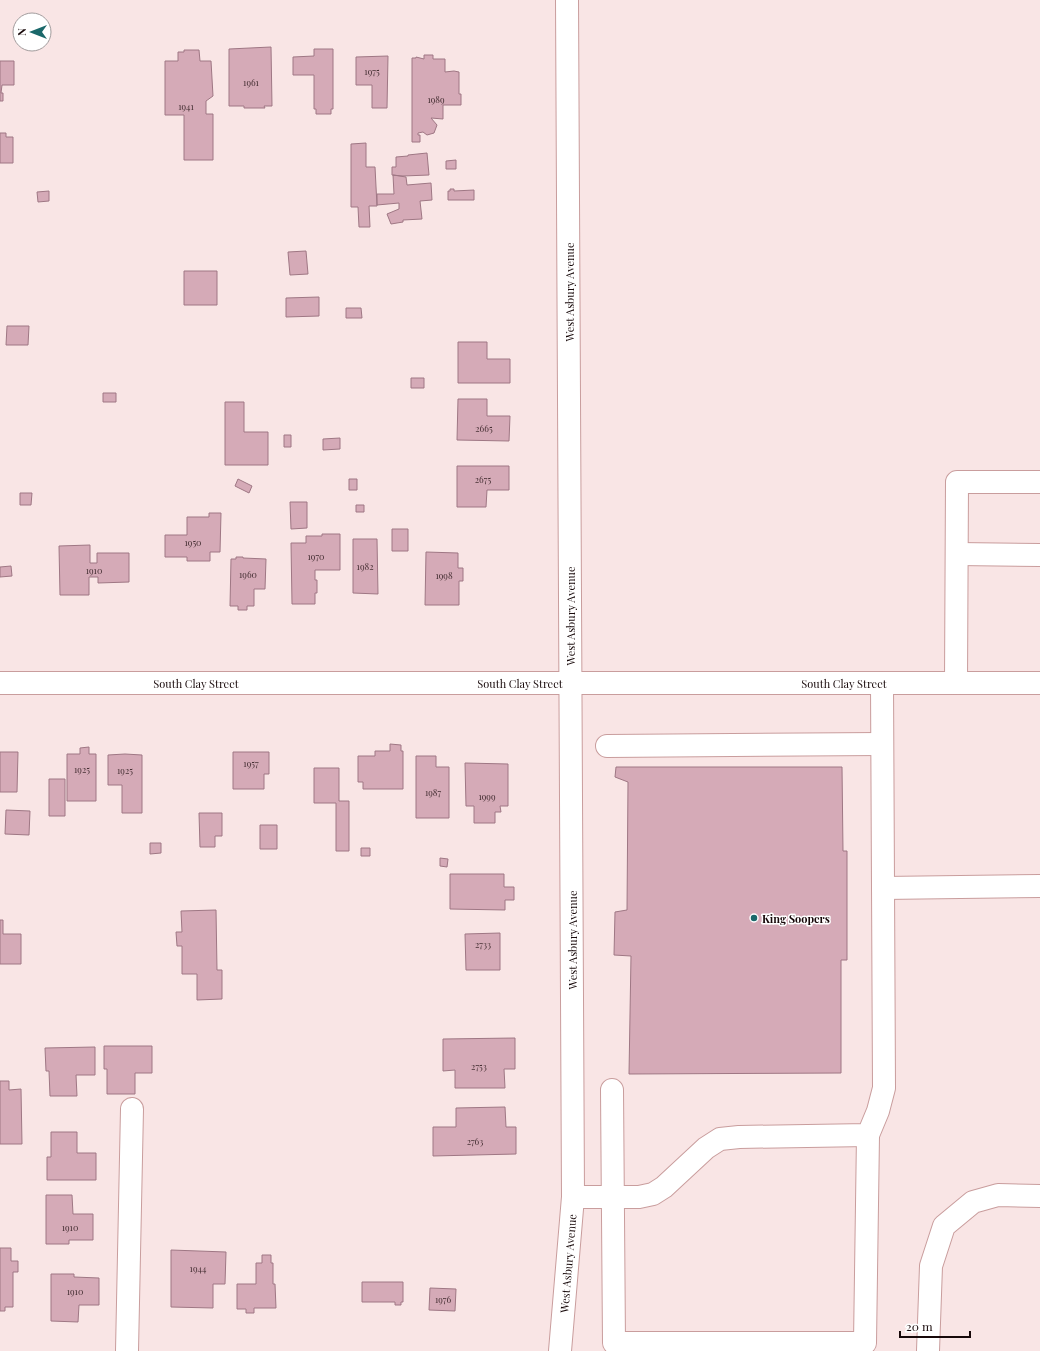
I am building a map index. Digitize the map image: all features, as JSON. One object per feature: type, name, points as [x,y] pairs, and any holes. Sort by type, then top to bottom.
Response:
[{"type":"street","name":"West Asbury Avenue","points":[[560,1351],[573,1197],[567,0]]},
{"type":"street","points":[[956,683],[957,482],[1040,482]]},
{"type":"street","points":[[957,554],[1040,555]]},
{"type":"street","name":"South Clay Street","points":[[0,683],[1040,683]]},
{"type":"street","points":[[612,1090],[614,1343],[864,1343],[868,1135],[878,1111],[884,1088],[882,683]]},
{"type":"street","points":[[606,746],[882,744]]},
{"type":"street","points":[[883,888],[1040,886]]},
{"type":"street","points":[[127,1351],[132,1108]]},
{"type":"street","points":[[573,1197],[639,1197],[653,1194],[664,1187],[706,1148],[720,1139],[739,1137],[868,1135]]},
{"type":"street","points":[[928,1351],[931,1266],[944,1226],[972,1202],[998,1195],[1040,1196]]},
{"type":"building","points":[[271,47],[272,106],[264,106],[265,108],[244,108],[244,106],[229,106],[229,49]]},
{"type":"building","points":[[314,49],[333,49],[333,109],[331,109],[331,114],[316,114],[316,109],[314,109],[314,75],[293,75],[293,57],[314,56]]},
{"type":"building","points":[[184,50],[199,50],[200,61],[211,61],[213,96],[206,101],[206,114],[213,114],[213,160],[184,160],[184,115],[165,115],[165,61],[178,61],[178,52],[184,52]]},
{"type":"building","points":[[424,55],[433,55],[433,59],[445,59],[445,72],[459,72],[459,94],[461,94],[461,105],[443,105],[443,119],[431,118],[437,125],[434,133],[427,135],[423,132],[418,133],[418,135],[420,135],[420,142],[412,142],[412,58],[416,57],[424,59]]},
{"type":"building","points":[[388,56],[387,108],[372,108],[372,85],[356,85],[356,57]]},
{"type":"building","points":[[0,61],[14,61],[14,85],[2,85],[1,93],[3,93],[3,101],[0,101]]},
{"type":"building","points":[[0,133],[6,133],[6,137],[13,137],[13,163],[0,163]]},
{"type":"building","points":[[366,143],[366,167],[375,167],[377,206],[369,206],[370,227],[359,227],[358,207],[351,207],[351,144]]},
{"type":"building","points":[[427,153],[429,175],[392,175],[392,167],[396,167],[396,157]]},
{"type":"building","points":[[456,160],[456,169],[446,169],[446,161]]},
{"type":"building","points":[[393,175],[406,177],[407,185],[431,183],[432,200],[420,201],[422,219],[403,220],[403,222],[391,224],[387,214],[399,209],[399,203],[377,205],[377,194],[394,194]]},
{"type":"building","points":[[450,189],[454,189],[454,191],[474,190],[474,200],[448,200],[448,191],[450,191]]},
{"type":"building","points":[[49,191],[49,201],[38,202],[37,192]]},
{"type":"building","points":[[306,251],[308,274],[290,275],[288,252]]},
{"type":"building","points":[[184,271],[217,271],[217,305],[184,305]]},
{"type":"building","points":[[319,297],[319,316],[286,317],[286,298]]},
{"type":"building","points":[[346,308],[361,308],[362,318],[346,318]]},
{"type":"building","points":[[7,326],[29,326],[28,345],[6,345]]},
{"type":"building","points":[[458,342],[487,342],[487,359],[510,359],[510,383],[458,383]]},
{"type":"building","points":[[411,378],[424,378],[424,388],[411,388]]},
{"type":"building","points":[[103,393],[116,393],[116,402],[103,402]]},
{"type":"building","points":[[458,399],[487,399],[487,416],[510,416],[509,441],[457,440]]},
{"type":"building","points":[[225,402],[244,402],[244,432],[268,432],[268,465],[225,465]]},
{"type":"building","points":[[284,435],[291,435],[291,447],[284,447]]},
{"type":"building","points":[[340,438],[340,449],[323,450],[323,439]]},
{"type":"building","points":[[457,466],[509,466],[509,490],[487,490],[486,507],[457,507]]},
{"type":"building","points":[[238,479],[252,486],[249,493],[235,486]]},
{"type":"building","points":[[349,479],[357,479],[357,490],[349,490]]},
{"type":"building","points":[[20,493],[32,493],[31,505],[20,505]]},
{"type":"building","points":[[290,502],[307,502],[307,528],[291,529]]},
{"type":"building","points":[[356,505],[364,505],[364,512],[356,512]]},
{"type":"building","points":[[209,513],[221,513],[220,552],[210,552],[210,561],[187,561],[187,557],[165,557],[165,535],[187,535],[187,517],[209,517]]},
{"type":"building","points":[[392,529],[408,529],[408,551],[392,551]]},
{"type":"building","points":[[322,534],[340,534],[340,570],[315,570],[317,593],[315,593],[315,604],[292,604],[291,543],[306,543],[306,536],[322,536]]},
{"type":"building","points":[[353,539],[377,539],[378,594],[353,593]]},
{"type":"building","points":[[90,545],[90,563],[97,563],[97,553],[129,553],[129,582],[98,583],[98,577],[89,577],[89,595],[60,595],[59,546]]},
{"type":"building","points":[[426,552],[458,553],[458,568],[463,568],[463,581],[459,581],[459,605],[425,605]]},
{"type":"building","points":[[236,557],[266,559],[265,589],[254,589],[254,606],[247,606],[247,610],[238,610],[238,606],[230,606],[231,559],[236,559]]},
{"type":"building","points":[[11,566],[12,576],[0,577],[0,567]]},
{"type":"building","points":[[390,744],[401,745],[401,751],[403,751],[403,789],[363,789],[363,782],[358,782],[358,756],[375,756],[375,751],[390,751]]},
{"type":"building","points":[[89,747],[89,754],[96,754],[96,801],[67,801],[67,754],[80,754],[80,748]]},
{"type":"building","points":[[0,752],[18,752],[17,792],[0,792]]},
{"type":"building","points":[[233,752],[269,752],[269,774],[264,774],[264,789],[233,789]]},
{"type":"building","points":[[108,755],[142,755],[142,813],[122,813],[122,785],[108,785]]},
{"type":"building","points":[[416,756],[436,756],[436,767],[449,767],[449,818],[416,818]]},
{"type":"building","points":[[465,763],[508,764],[508,806],[500,806],[501,812],[495,812],[495,823],[474,823],[474,806],[466,806]]},
{"type":"building","points":[[616,767],[842,767],[843,851],[847,851],[847,960],[841,960],[841,1073],[629,1074],[631,956],[614,955],[615,912],[627,910],[628,782],[615,777]]},
{"type":"building","points":[[314,768],[339,768],[339,801],[349,801],[349,851],[336,851],[336,803],[314,803]]},
{"type":"building","points":[[49,779],[65,779],[65,816],[49,816]]},
{"type":"building","points":[[6,810],[30,811],[29,835],[5,834]]},
{"type":"building","points":[[199,813],[222,813],[222,836],[215,836],[215,847],[200,847]]},
{"type":"building","points":[[260,825],[277,825],[277,849],[260,849]]},
{"type":"building","points":[[150,843],[161,843],[161,853],[150,854]]},
{"type":"building","points":[[361,848],[370,848],[370,856],[361,856]]},
{"type":"building","points":[[440,858],[448,859],[447,867],[440,866]]},
{"type":"building","points":[[450,874],[504,874],[504,887],[514,887],[514,900],[505,900],[505,910],[450,909]]},
{"type":"building","points":[[216,910],[217,970],[222,970],[222,999],[197,1000],[197,974],[182,974],[182,946],[177,946],[176,932],[182,932],[181,911]]},
{"type":"building","points":[[0,920],[3,920],[3,934],[21,934],[21,964],[0,964]]},
{"type":"building","points":[[500,933],[500,970],[466,970],[465,934]]},
{"type":"building","points":[[515,1038],[515,1069],[504,1069],[505,1088],[455,1088],[455,1070],[443,1071],[443,1039]]},
{"type":"building","points":[[104,1046],[152,1046],[152,1073],[135,1073],[135,1094],[107,1094],[107,1069],[104,1069]]},
{"type":"building","points":[[95,1047],[95,1075],[76,1075],[77,1096],[50,1096],[49,1071],[46,1071],[45,1048]]},
{"type":"building","points":[[0,1081],[9,1081],[9,1090],[21,1089],[22,1144],[0,1144]]},
{"type":"building","points":[[505,1107],[506,1127],[516,1127],[516,1154],[433,1156],[433,1127],[456,1127],[456,1108]]},
{"type":"building","points":[[51,1132],[77,1132],[77,1153],[96,1153],[96,1180],[47,1180],[47,1157],[51,1157]]},
{"type":"building","points":[[46,1195],[72,1195],[73,1214],[93,1214],[93,1240],[69,1240],[69,1244],[46,1244]]},
{"type":"building","points":[[0,1248],[11,1248],[11,1261],[18,1261],[18,1272],[13,1272],[13,1307],[5,1307],[5,1311],[0,1311]]},
{"type":"building","points":[[171,1250],[226,1252],[225,1284],[213,1284],[213,1308],[171,1307]]},
{"type":"building","points":[[262,1255],[271,1255],[271,1263],[273,1263],[273,1284],[275,1284],[276,1308],[254,1308],[254,1313],[246,1313],[246,1309],[237,1309],[237,1284],[256,1284],[256,1263],[262,1263]]},
{"type":"building","points":[[51,1274],[74,1274],[74,1277],[99,1278],[99,1305],[79,1305],[78,1322],[51,1321]]},
{"type":"building","points":[[362,1282],[403,1282],[403,1302],[401,1302],[401,1305],[395,1305],[395,1302],[362,1302]]},
{"type":"building","points":[[430,1288],[456,1289],[455,1311],[429,1310]]},
{"type":"place","name":"King Soopers","points":[[754,918]]}]
